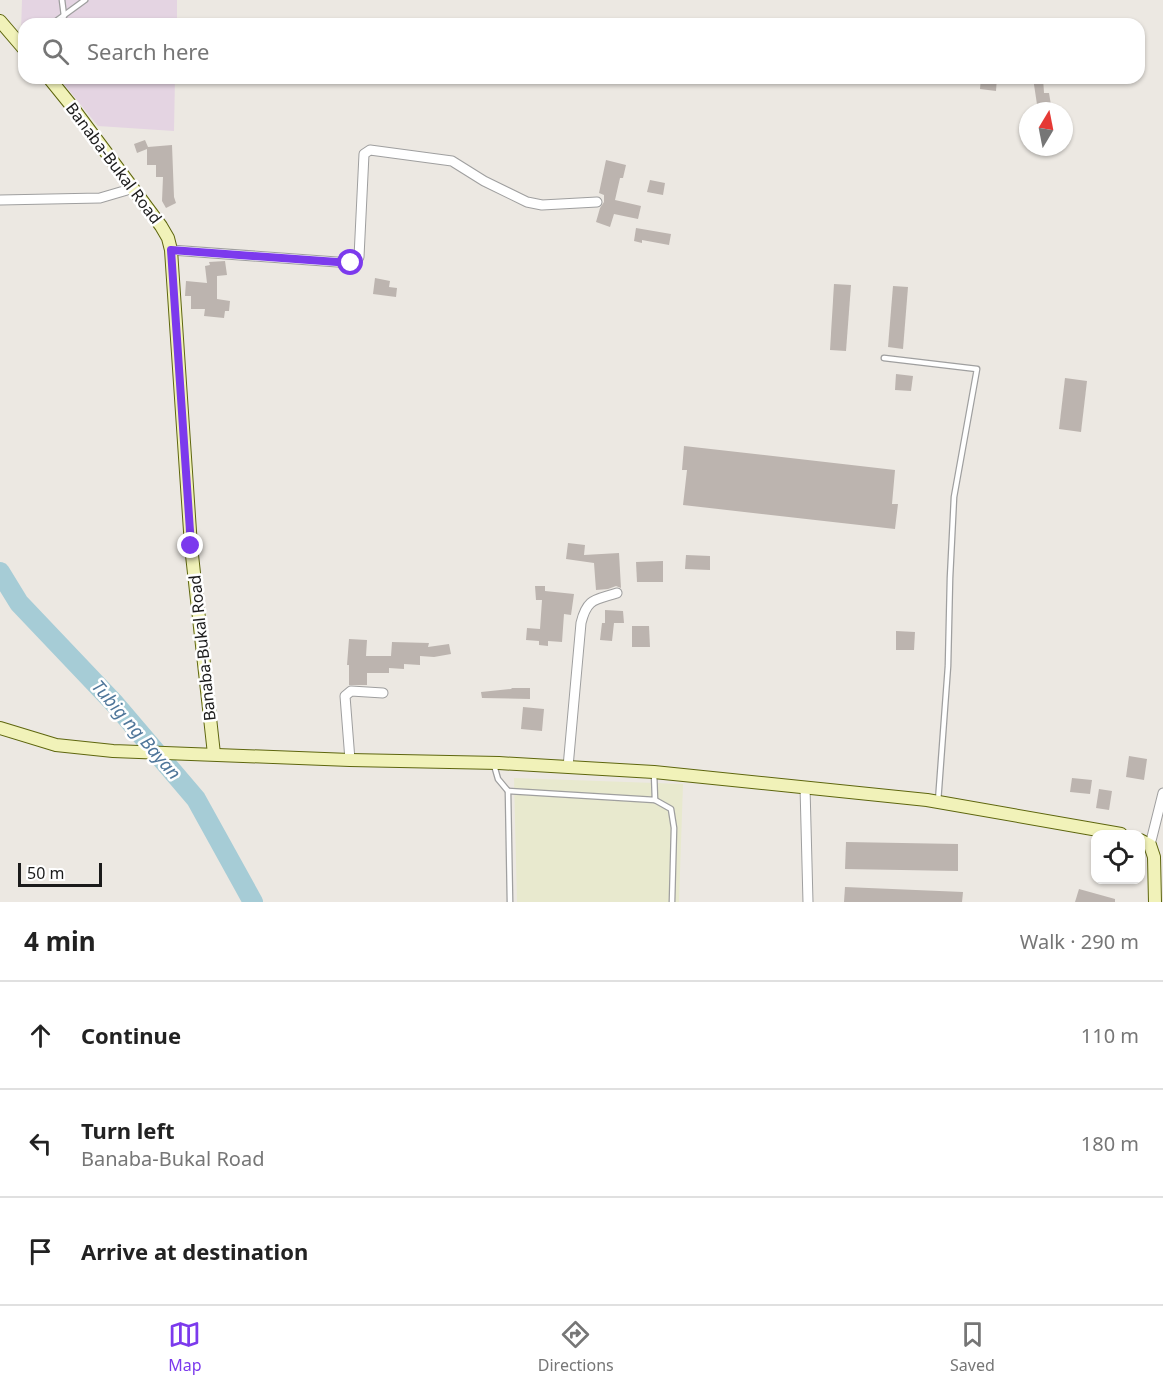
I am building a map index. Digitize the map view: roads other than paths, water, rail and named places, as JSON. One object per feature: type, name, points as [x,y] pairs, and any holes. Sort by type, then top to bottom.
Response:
[{"type":"main road","points":[[0,21],[18,41]]},
{"type":"main road","name":"Banaba-Bukal Road","points":[[54,84],[161,226],[168,238],[171,250],[191,546],[214,754]]},
{"type":"main road","points":[[0,728],[56,745],[113,751],[654,772],[938,802],[1098,830]]},
{"type":"main road","points":[[1145,843],[1154,856],[1155,902]]},
{"type":"street","points":[[171,250],[351,263],[359,257],[364,154],[370,150],[452,161],[484,181],[527,202],[542,205],[597,202]]},
{"type":"street","points":[[0,200],[100,198],[134,188]]},
{"type":"street","points":[[568,767],[584,610],[593,601],[617,593]]},
{"type":"street","points":[[350,760],[345,696],[351,691],[383,693]]},
{"type":"street","points":[[805,787],[808,902]]},
{"type":"street","points":[[1145,843],[1163,793]]},
{"type":"lane","points":[[62,0],[64,16]]},
{"type":"lane","points":[[61,18],[85,0]]},
{"type":"lane","points":[[884,358],[977,369],[954,497],[948,666],[938,802]]},
{"type":"lane","points":[[494,764],[498,779],[508,791],[510,902]]},
{"type":"lane","points":[[654,772],[655,800]]},
{"type":"lane","points":[[508,791],[655,800],[671,809],[674,828],[672,902]]},
{"type":"waterway","name":"Tubig ng Bayan","points":[[0,572],[19,603],[115,704],[196,799],[253,902]]}]
